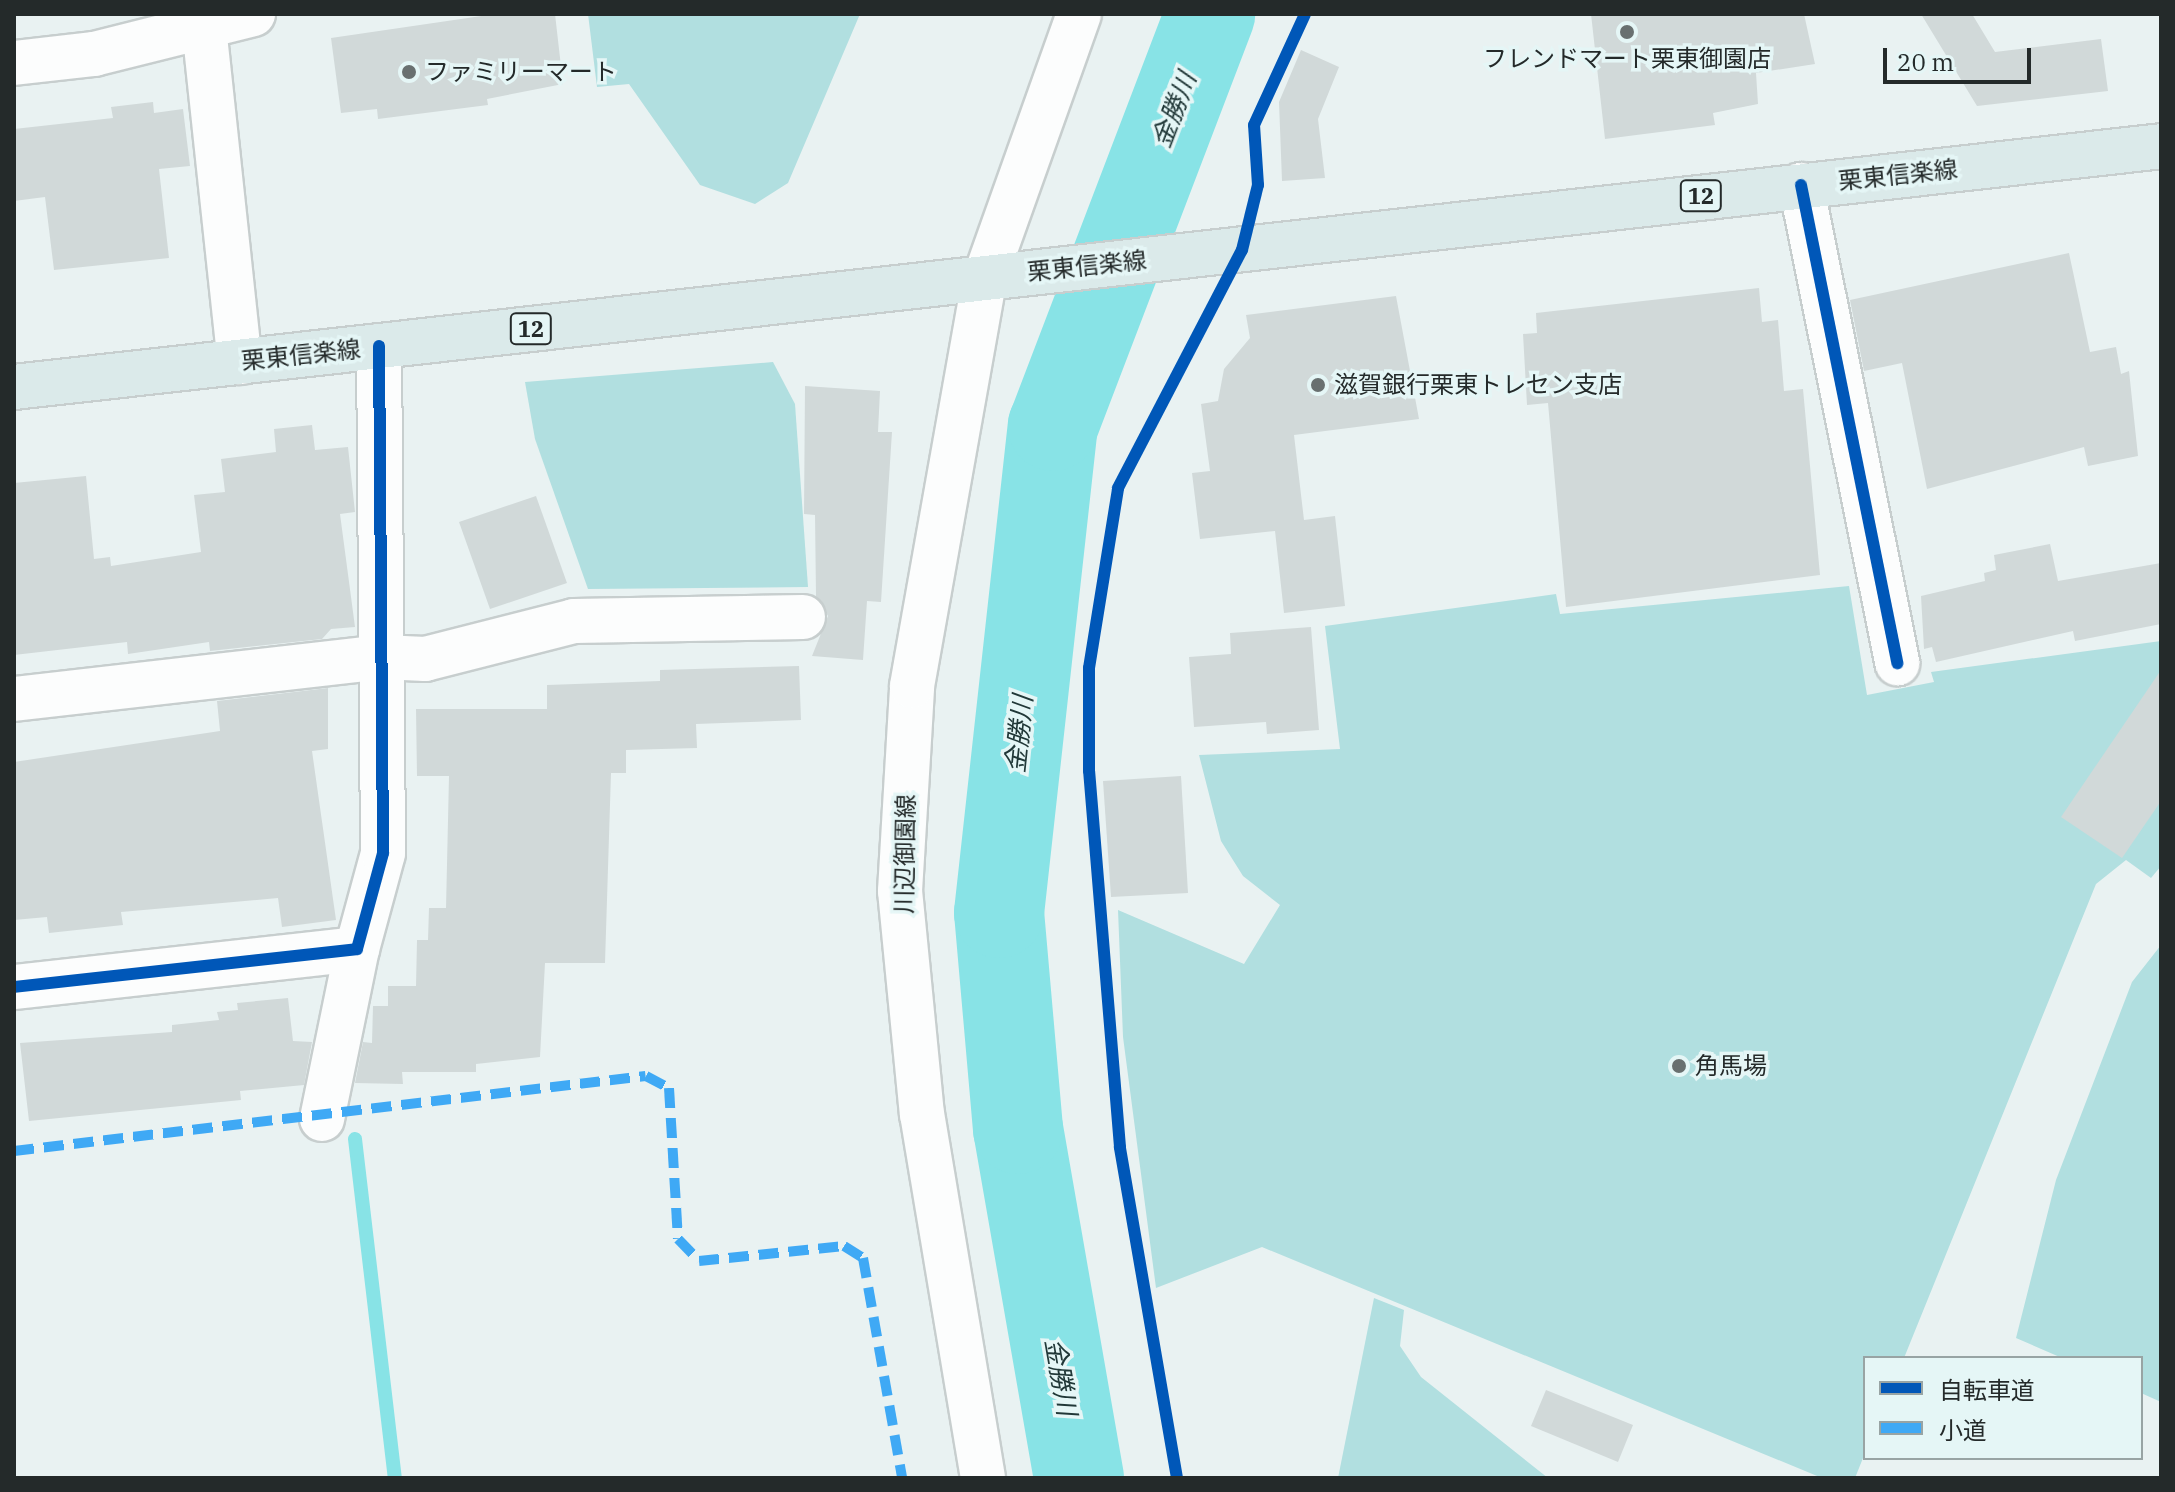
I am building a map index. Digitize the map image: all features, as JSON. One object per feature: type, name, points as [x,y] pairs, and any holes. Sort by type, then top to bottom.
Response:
[{"type":"main road","name":"栗東信楽線","points":[[14,387],[985,278],[1048,268],[1199,255],[2161,146]]},
{"type":"street","points":[[14,63],[94,54],[253,14]]},
{"type":"street","name":"川辺御園線","points":[[983,1478],[922,1115],[900,891],[912,686],[985,278],[1079,14]]},
{"type":"street","points":[[204,27],[240,362]]},
{"type":"street","points":[[1801,185],[1897,663]]},
{"type":"street","points":[[322,1119],[357,949],[383,853],[379,346]]},
{"type":"street","points":[[14,699],[382,657],[425,659],[574,621],[803,617]]},
{"type":"street","points":[[14,987],[357,949]]},
{"type":"shaded area","points":[[588,14],[860,14],[788,183],[755,204],[700,185],[629,84],[597,87]]},
{"type":"shaded area","points":[[773,362],[795,404],[808,587],[588,589],[535,439],[525,382]]},
{"type":"shaded area","name":"角馬場","points":[[1849,586],[1867,695],[1934,682],[1931,672],[2161,641],[2161,866],[2151,878],[2126,860],[2096,884],[1905,1356],[1863,1356],[1863,1458],[1855,1478],[1822,1478],[1262,1247],[1156,1288],[1123,1037],[1118,910],[1244,964],[1280,905],[1243,876],[1221,841],[1199,755],[1340,749],[1325,626],[1556,594],[1560,614]]},
{"type":"shaded area","points":[[2161,945],[2161,1402],[2143,1394],[2143,1356],[2057,1356],[2016,1338],[2056,1180],[2132,982]]},
{"type":"shaded area","points":[[1374,1298],[1404,1310],[1400,1346],[1421,1377],[1548,1478],[1338,1478]]},
{"type":"building","name":"ファミリーマート","points":[[495,14],[555,14],[563,84],[487,99],[488,105],[378,119],[377,109],[341,113],[331,38]]},
{"type":"building","points":[[1591,14],[1804,14],[1815,64],[1756,73],[1758,104],[1713,113],[1715,125],[1605,139]]},
{"type":"building","points":[[1921,14],[1972,14],[1995,52],[2101,39],[2108,91],[1977,106]]},
{"type":"building","points":[[1301,50],[1339,67],[1318,119],[1325,178],[1282,181],[1279,102]]},
{"type":"building","points":[[153,102],[154,113],[183,109],[190,166],[159,169],[169,258],[54,270],[45,197],[14,201],[14,129],[113,118],[111,107]]},
{"type":"building","points":[[2069,253],[2090,352],[2116,347],[2121,374],[2129,371],[2138,456],[2088,466],[2084,447],[1927,489],[1902,363],[1864,371],[1850,300]]},
{"type":"building","points":[[1759,288],[1762,322],[1778,320],[1784,391],[1803,389],[1820,575],[1566,607],[1548,403],[1527,405],[1523,334],[1537,333],[1536,313]]},
{"type":"building","name":"滋賀銀行栗東トレセン支店","points":[[1396,296],[1419,419],[1294,435],[1304,520],[1335,516],[1345,606],[1284,613],[1275,531],[1200,539],[1192,473],[1210,471],[1201,404],[1218,401],[1224,369],[1250,338],[1246,315]]},
{"type":"building","points":[[805,386],[880,391],[878,432],[892,432],[881,602],[867,601],[863,660],[812,656],[828,616],[816,596],[815,515],[804,514]]},
{"type":"building","points":[[312,425],[315,450],[348,447],[355,512],[340,514],[355,627],[331,629],[322,639],[210,651],[209,642],[128,654],[127,642],[14,655],[14,483],[86,476],[94,559],[110,557],[111,566],[201,552],[194,495],[225,492],[221,459],[276,452],[274,429]]},
{"type":"building","points":[[536,496],[567,583],[490,609],[459,522]]},
{"type":"building","points":[[2050,544],[2058,581],[2161,563],[2161,624],[2075,641],[2073,631],[1936,662],[1932,647],[1924,649],[1921,596],[1985,581],[1984,573],[1996,570],[1994,555]]},
{"type":"building","points":[[1311,627],[1319,730],[1267,734],[1266,722],[1194,727],[1189,657],[1231,654],[1230,633]]},
{"type":"building","points":[[799,666],[801,720],[696,724],[697,748],[626,750],[626,773],[611,773],[605,963],[545,963],[540,1057],[476,1064],[476,1072],[402,1072],[403,1084],[355,1083],[363,1042],[372,1043],[373,1006],[388,1006],[388,986],[416,986],[417,940],[428,940],[429,908],[446,908],[449,776],[417,776],[416,709],[547,709],[547,685],[660,681],[660,670]]},
{"type":"building","points":[[2161,670],[2161,801],[2122,858],[2061,817]]},
{"type":"building","points":[[328,688],[328,749],[312,751],[336,920],[282,927],[278,898],[121,912],[123,925],[49,933],[47,917],[14,920],[14,762],[220,731],[217,701]]},
{"type":"building","points":[[1181,776],[1188,893],[1111,897],[1103,781]]},
{"type":"building","points":[[288,998],[293,1041],[312,1042],[304,1085],[240,1091],[241,1100],[29,1121],[20,1043],[172,1032],[172,1025],[219,1020],[217,1012],[238,1010],[237,1003]]},
{"type":"building","points":[[1546,1390],[1633,1425],[1618,1462],[1531,1426]]},
{"type":"waterway","name":"金勝川","points":[[1079,1478],[1018,1129],[999,913],[1053,426],[1210,14]]},
{"type":"waterway","points":[[355,1139],[395,1478]]},
{"type":"marked path","points":[[14,1151],[646,1076],[669,1088],[678,1239],[699,1261],[844,1246],[863,1258],[902,1478]]},
{"type":"cycle path","points":[[1177,1478],[1120,1147],[1089,771],[1089,668],[1118,488],[1242,250],[1258,185],[1254,125],[1305,14]]},
{"type":"cycle path","points":[[1801,185],[1897,663]]},
{"type":"cycle path","points":[[14,987],[357,949],[383,853],[379,346]]},
{"type":"place","name":"フレンドマート栗東御園店","points":[[1627,32]]},
{"type":"place","name":"ファミリーマート","points":[[409,72]]},
{"type":"place","name":"滋賀銀行栗東トレセン支店","points":[[1318,385]]},
{"type":"place","name":"角馬場","points":[[1679,1066]]}]
